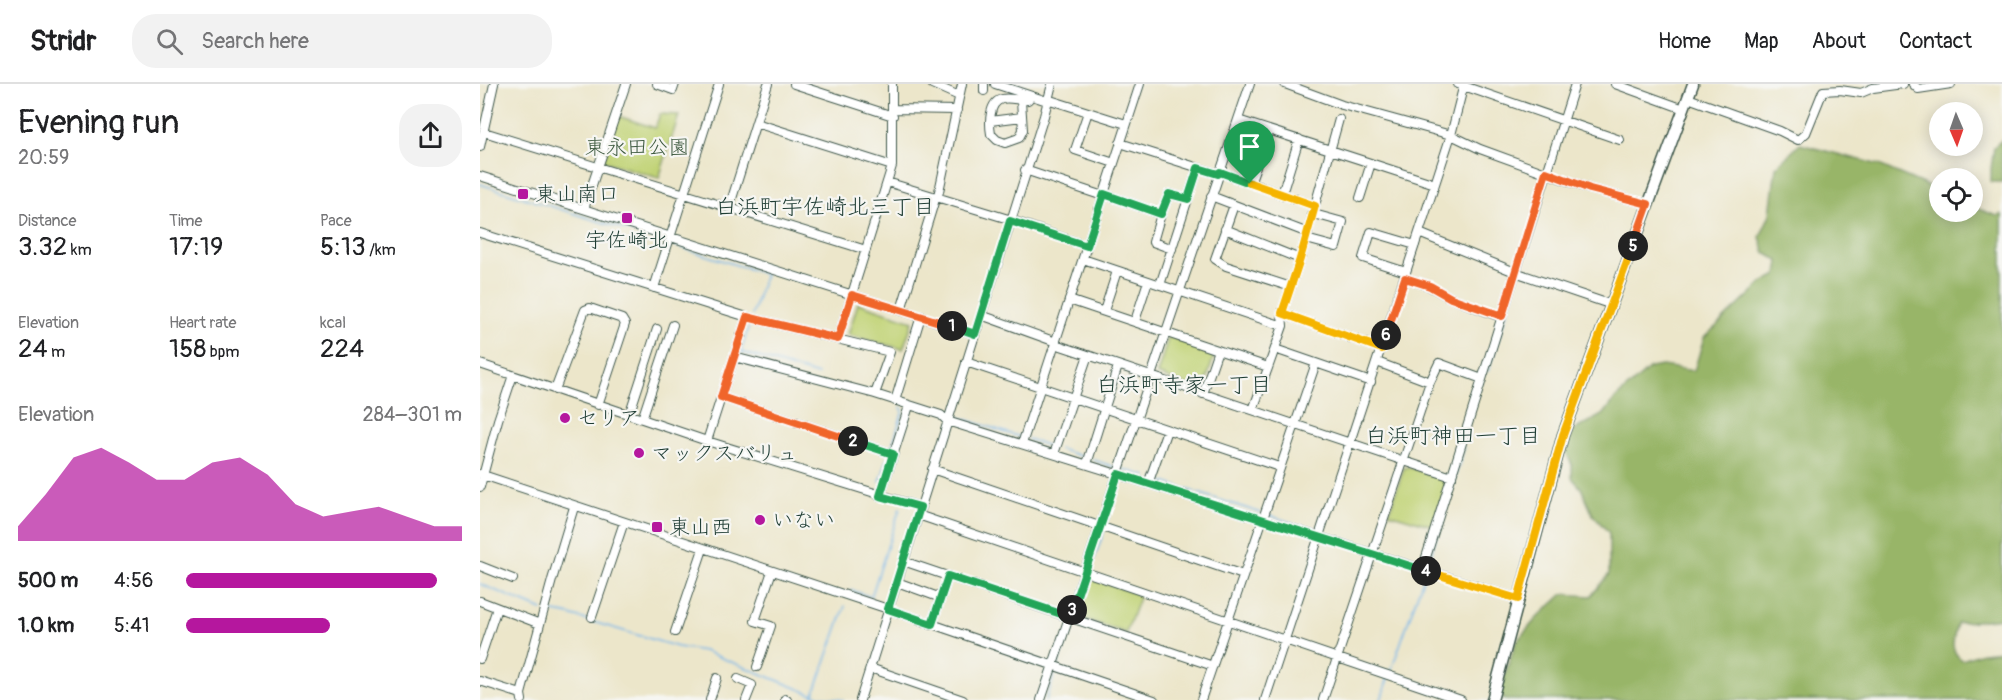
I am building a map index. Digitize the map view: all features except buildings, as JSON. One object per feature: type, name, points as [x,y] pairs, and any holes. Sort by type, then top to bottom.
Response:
[{"type":"main road","points":[[1492,700],[1563,435],[1693,84]]},
{"type":"street","points":[[480,147],[494,84]]},
{"type":"street","points":[[584,208],[626,84]]},
{"type":"street","points":[[657,84],[673,90],[675,84]]},
{"type":"street","points":[[654,288],[719,84]]},
{"type":"street","points":[[729,208],[768,84]]},
{"type":"street","points":[[794,84],[893,113],[957,110]]},
{"type":"street","points":[[838,339],[892,166],[892,84]]},
{"type":"street","points":[[932,84],[959,96]]},
{"type":"street","points":[[901,310],[937,196],[962,84]]},
{"type":"street","points":[[995,84],[1126,124]]},
{"type":"street","points":[[860,700],[1052,84]]},
{"type":"street","points":[[1022,444],[1140,84]]},
{"type":"street","points":[[1041,700],[1085,572],[1104,528],[1121,464],[1250,84]]},
{"type":"street","points":[[1285,84],[1342,105],[1451,135],[1480,149],[1590,189],[1648,204]]},
{"type":"street","points":[[1425,571],[1425,561],[1502,316],[1518,273],[1546,172],[1575,84]]},
{"type":"street","points":[[1615,84],[1780,131],[1798,140],[1806,133],[1823,91],[1840,90],[1861,93],[1873,88],[1903,84]]},
{"type":"street","points":[[1913,84],[1918,89],[1951,84]]},
{"type":"street","points":[[1265,700],[1436,184],[1451,135],[1462,85],[1620,140]]},
{"type":"street","points":[[1021,101],[1023,130],[1019,138],[1005,143],[998,141],[991,134],[990,121],[995,102],[1001,99],[1028,100],[1030,96]]},
{"type":"street","points":[[1088,112],[1075,150],[1114,163]]},
{"type":"street","points":[[990,121],[1022,117]]},
{"type":"street","points":[[1253,410],[1283,326],[1282,313],[1307,236],[1339,119]]},
{"type":"street","points":[[1238,120],[1436,184]]},
{"type":"street","points":[[756,123],[892,166]]},
{"type":"street","points":[[1023,130],[1038,133]]},
{"type":"street","points":[[1250,183],[1269,130]]},
{"type":"street","points":[[484,132],[866,250]]},
{"type":"street","points":[[1282,194],[1299,139]]},
{"type":"street","points":[[1120,143],[1282,194],[1342,222],[1336,247],[1211,196]]},
{"type":"street","points":[[1360,198],[1371,163]]},
{"type":"street","points":[[1160,285],[1198,168]]},
{"type":"street","points":[[1025,170],[1161,214]]},
{"type":"street","points":[[480,176],[975,334]]},
{"type":"street","points":[[887,182],[937,196],[1087,246]]},
{"type":"street","points":[[1172,249],[1153,242],[1161,214],[1169,194],[1188,199]]},
{"type":"street","points":[[1234,206],[1215,259],[1218,263],[1291,287]]},
{"type":"street","points":[[1225,229],[1300,259]]},
{"type":"street","points":[[1415,245],[1371,232],[1363,258],[1406,275],[1451,298],[1502,316]]},
{"type":"street","points":[[480,233],[747,317],[890,352],[875,394]]},
{"type":"street","points":[[1419,233],[1518,273],[1612,305]]},
{"type":"street","points":[[1083,259],[1283,326]]},
{"type":"street","points":[[1104,311],[1117,271]]},
{"type":"street","points":[[1135,321],[1148,281]]},
{"type":"street","points":[[1069,300],[1268,367]]},
{"type":"street","points":[[555,390],[585,310],[590,308],[622,319],[625,324],[598,405]]},
{"type":"street","points":[[1282,313],[1382,349]]},
{"type":"street","points":[[981,315],[1119,366],[1452,477]]},
{"type":"street","points":[[895,401],[921,316]]},
{"type":"street","points":[[707,441],[747,317]]},
{"type":"street","points":[[642,419],[673,325]]},
{"type":"street","points":[[629,415],[657,329]]},
{"type":"street","points":[[1275,348],[1371,382]]},
{"type":"street","points":[[1203,394],[1218,350]]},
{"type":"street","points":[[1054,454],[1088,355]]},
{"type":"street","points":[[734,357],[875,394],[941,416],[947,421],[1262,520],[1373,550],[1425,571],[1518,599]]},
{"type":"street","points":[[966,362],[1279,467]]},
{"type":"street","points":[[1201,700],[1316,363]]},
{"type":"street","points":[[1377,363],[1430,382]]},
{"type":"street","points":[[1323,700],[1430,382],[1439,363],[1482,379]]},
{"type":"street","points":[[480,364],[707,441],[880,496],[1085,572],[1461,700]]},
{"type":"street","points":[[1087,464],[1119,366]]},
{"type":"street","points":[[480,488],[481,474],[513,375]]},
{"type":"street","points":[[721,397],[893,454]]},
{"type":"street","points":[[880,496],[909,405]]},
{"type":"street","points":[[1148,484],[1167,430]]},
{"type":"street","points":[[932,469],[1243,575]]},
{"type":"street","points":[[481,474],[1154,700]]},
{"type":"street","points":[[480,681],[522,697],[552,580],[574,507]]},
{"type":"street","points":[[592,617],[624,522]]},
{"type":"street","points":[[675,632],[703,549]]},
{"type":"street","points":[[903,561],[1213,666]]},
{"type":"street","points":[[480,566],[513,579]]},
{"type":"street","points":[[757,667],[771,626],[755,621],[772,571]]},
{"type":"street","points":[[932,624],[948,576]]},
{"type":"street","points":[[897,582],[940,597]]},
{"type":"street","points":[[480,601],[540,624]]},
{"type":"street","points":[[480,659],[497,608]]},
{"type":"street","points":[[870,668],[944,697],[963,700]]},
{"type":"street","points":[[710,700],[717,678]]},
{"type":"street","points":[[738,679],[752,685],[746,700]]},
{"type":"green space","name":"東永田公園","points":[[660,114],[679,115],[659,178],[603,161],[618,116],[655,128]]},
{"type":"green space","points":[[2002,140],[2002,182],[1991,182],[1994,147]]},
{"type":"green space","points":[[1800,144],[1879,165],[1929,187],[1929,222],[1983,222],[1983,211],[1997,216],[2002,214],[2002,618],[1957,623],[1953,648],[1962,660],[1982,653],[2002,651],[2002,700],[1506,700],[1498,695],[1516,642],[1563,594],[1591,596],[1609,574],[1609,533],[1593,515],[1581,488],[1572,478],[1572,465],[1565,450],[1574,430],[1604,414],[1616,398],[1650,368],[1662,366],[1694,371],[1704,338],[1762,283],[1777,275],[1779,261],[1765,253],[1760,237],[1770,214],[1776,167]]},
{"type":"green space","points":[[858,303],[913,321],[903,349],[848,335]]},
{"type":"green space","points":[[1171,337],[1215,353],[1203,391],[1157,374],[1168,338]]},
{"type":"green space","points":[[1408,467],[1445,479],[1447,484],[1433,526],[1389,513],[1404,468]]},
{"type":"green space","points":[[1089,578],[1140,595],[1126,633],[1076,616]]},
{"type":"waterway","points":[[480,184],[665,242]]},
{"type":"waterway","points":[[673,245],[765,274],[752,315]]},
{"type":"waterway","points":[[1488,371],[1513,293]]},
{"type":"waterway","points":[[750,322],[741,352],[818,375]]},
{"type":"waterway","points":[[892,446],[903,411],[901,407]]},
{"type":"waterway","points":[[958,417],[1020,437]]},
{"type":"waterway","points":[[1028,439],[1052,447]]},
{"type":"waterway","points":[[1429,560],[1464,448]]},
{"type":"waterway","points":[[1059,449],[1086,458]]},
{"type":"waterway","points":[[880,482],[888,457]]},
{"type":"waterway","points":[[1091,459],[1117,468]]},
{"type":"waterway","points":[[1122,469],[1146,476]]},
{"type":"waterway","points":[[1105,526],[1121,479]]},
{"type":"waterway","points":[[1154,479],[1261,513]]},
{"type":"waterway","points":[[851,590],[871,597],[900,508]]},
{"type":"waterway","points":[[1268,515],[1318,531]]},
{"type":"waterway","points":[[1090,571],[1104,531]]},
{"type":"waterway","points":[[1322,532],[1372,548]]},
{"type":"waterway","points":[[1377,549],[1421,562]]},
{"type":"waterway","points":[[1390,674],[1425,573]]},
{"type":"waterway","points":[[1074,617],[1088,576]]},
{"type":"waterway","points":[[480,584],[542,610]]},
{"type":"waterway","points":[[814,694],[845,606]]},
{"type":"waterway","points":[[547,611],[566,614],[678,647],[704,651],[814,695],[843,700]]},
{"type":"waterway","points":[[1058,665],[1073,621]]},
{"type":"waterway","points":[[1046,700],[1056,670]]},
{"type":"waterway","points":[[1381,700],[1388,678]]},
{"type":"place","name":"東山南口","points":[[523,194]]},
{"type":"place","name":"宇佐崎北","points":[[627,218]]},
{"type":"place","name":"セリア","points":[[565,418]]},
{"type":"place","name":"マックスバリュ","points":[[639,453]]},
{"type":"place","name":"いない","points":[[760,520]]},
{"type":"place","name":"東山西","points":[[657,527]]},
{"type":"district","name":"白浜町宇佐崎北三丁目","points":[[825,207]]},
{"type":"district","name":"白浜町寺家一丁目","points":[[1184,385]]},
{"type":"district","name":"白浜町神田一丁目","points":[[1453,436]]},
{"type":"route","points":[[1198,168],[1218,174],[1220,172],[1250,183],[1315,206],[1282,313],[1382,349],[1405,278],[1430,286],[1451,298],[1502,316],[1546,172],[1590,189],[1648,204],[1563,435],[1518,599],[1118,474],[1070,617],[948,576],[932,624],[888,609],[920,507],[880,496],[893,454],[721,397],[747,317],[838,339],[852,295],[975,334],[1010,221],[1087,246],[1104,194],[1161,214],[1169,194],[1188,199],[1198,168]]}]
